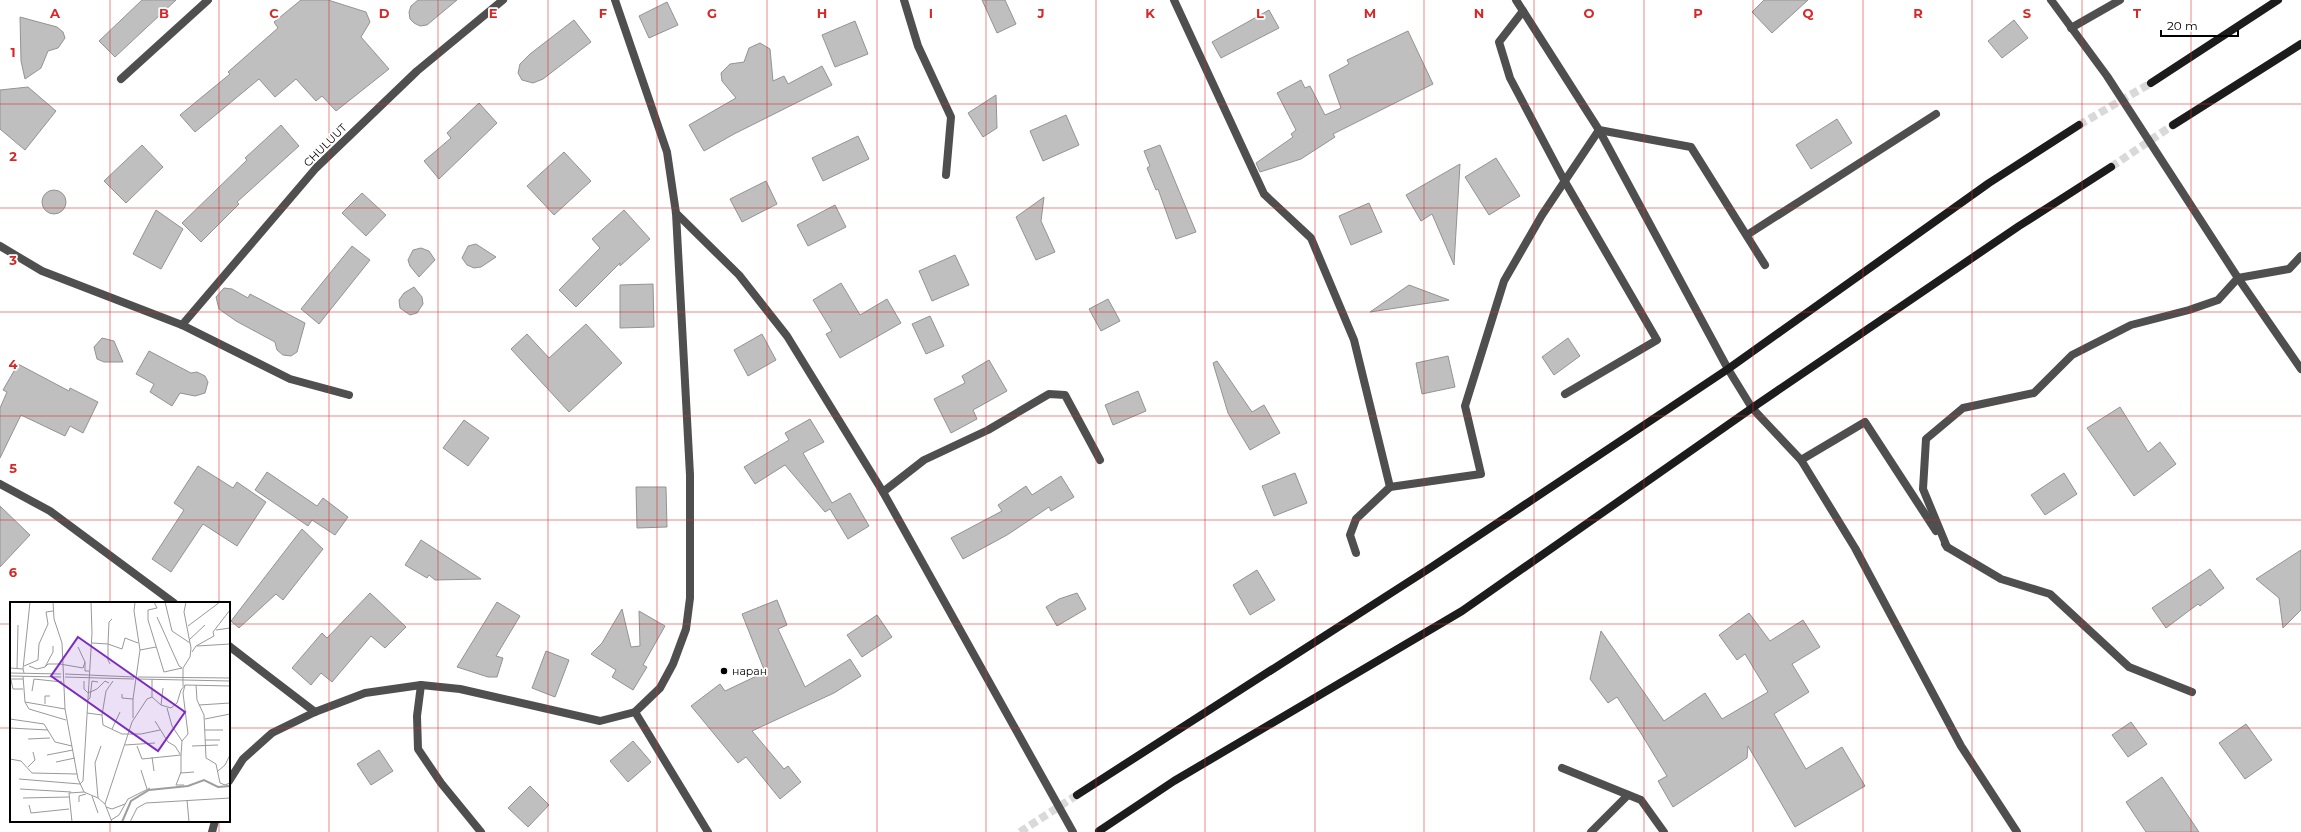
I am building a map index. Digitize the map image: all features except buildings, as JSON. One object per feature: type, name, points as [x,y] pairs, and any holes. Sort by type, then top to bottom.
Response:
[{"type":"main road","points":[[2151,83],[2278,0]]},
{"type":"main road","points":[[2173,125],[2301,44]]},
{"type":"main road","points":[[1078,795],[1430,568],[1728,369],[1982,188],[2079,125]]},
{"type":"main road","points":[[1099,831],[1174,781],[1462,611],[1752,408],[2019,226],[2111,167]]},
{"type":"street","points":[[121,79],[208,0]]},
{"type":"street","name":"CHULUUT","points":[[182,325],[316,168],[417,71],[503,0]]},
{"type":"street","points":[[230,779],[243,759],[272,733],[315,712],[365,693],[420,685],[460,689],[600,721],[635,712],[660,688],[673,664],[686,629],[690,598],[690,475],[676,213],[667,152],[615,0]]},
{"type":"street","points":[[904,0],[918,46],[951,117],[946,175]]},
{"type":"street","points":[[1174,0],[1264,194],[1311,238],[1354,340],[1390,487]]},
{"type":"street","points":[[1516,0],[1598,130],[1728,369],[1752,408],[1801,460],[1855,548],[1961,746],[2017,832]]},
{"type":"street","points":[[2051,0],[2107,76],[2238,278],[2301,369]]},
{"type":"street","points":[[2071,28],[2120,0]]},
{"type":"street","points":[[1523,11],[1499,42],[1510,78],[1564,180],[1656,340],[1565,394]]},
{"type":"street","points":[[1747,235],[1936,114]]},
{"type":"street","points":[[1356,553],[1350,535],[1356,520],[1390,487],[1481,474],[1465,406],[1504,280],[1564,180],[1598,130]]},
{"type":"street","points":[[1598,130],[1691,147],[1765,265]]},
{"type":"street","points":[[676,213],[739,275],[787,336],[883,492],[1073,832]]},
{"type":"street","points":[[0,246],[42,271],[182,325],[290,380],[349,396]]},
{"type":"street","points":[[1947,547],[1923,489],[1926,439],[1963,408],[2034,393],[2072,355],[2131,325],[2189,310],[2218,300],[2238,278],[2289,269],[2301,256]]},
{"type":"street","points":[[883,492],[924,460],[988,430],[1049,394],[1065,395],[1100,460]]},
{"type":"street","points":[[1801,460],[1865,422],[1947,547],[2001,579],[2050,594],[2129,667],[2192,692]]},
{"type":"street","points":[[0,484],[50,511],[173,602]]},
{"type":"street","points":[[230,647],[315,712]]},
{"type":"street","points":[[420,685],[417,716],[418,749],[441,783],[481,832]]},
{"type":"street","points":[[635,712],[708,832]]},
{"type":"street","points":[[1562,768],[1641,800],[1664,832]]},
{"type":"street","points":[[1591,832],[1628,795]]},
{"type":"street","points":[[212,832],[215,822]]},
{"type":"tunnel","points":[[2079,125],[2151,83]]},
{"type":"tunnel","points":[[2111,167],[2173,125]]},
{"type":"tunnel","points":[[1020,832],[1077,795]]},
{"type":"place","name":"наран","points":[[724,671]]}]
